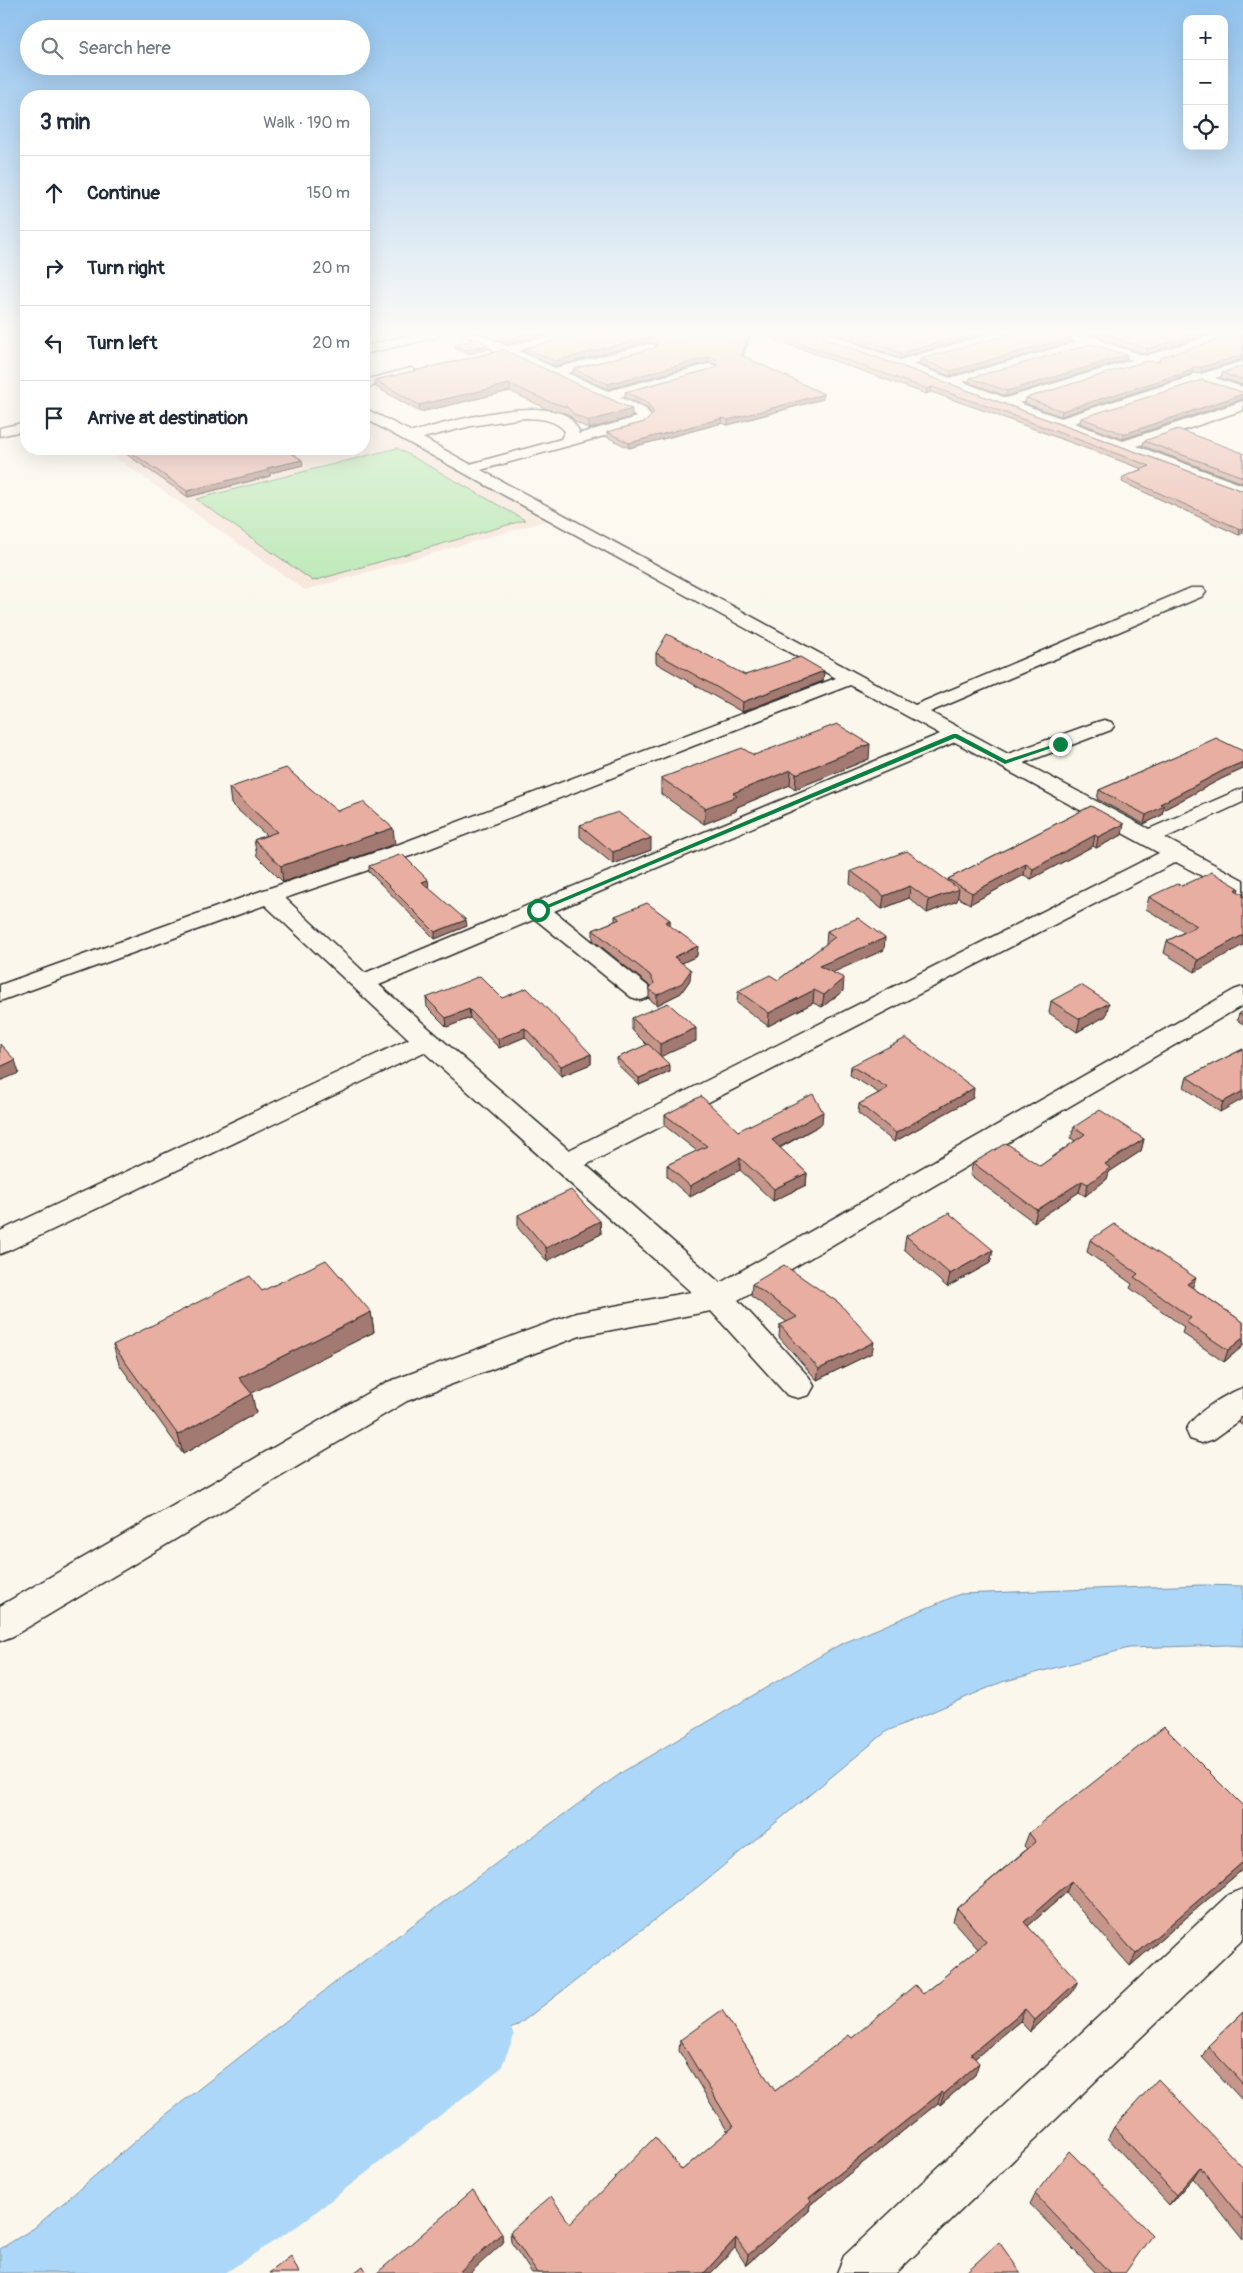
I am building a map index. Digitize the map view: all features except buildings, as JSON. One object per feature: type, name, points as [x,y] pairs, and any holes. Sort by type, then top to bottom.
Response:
[{"type":"street","points":[[417,440],[650,570],[1243,889]]},
{"type":"street","points":[[469,469],[571,440]]},
{"type":"street","points":[[1106,440],[1243,490]]},
{"type":"street","points":[[1122,446],[1139,440]]},
{"type":"street","points":[[1215,480],[1234,474]]},
{"type":"street","points":[[914,712],[1197,592]]},
{"type":"street","points":[[0,993],[269,896],[404,850],[852,678]]},
{"type":"street","points":[[1005,762],[1038,752],[1104,726]]},
{"type":"street","points":[[362,983],[955,735]]},
{"type":"street","points":[[1148,838],[1243,794]]},
{"type":"street","points":[[567,1163],[1176,853]]},
{"type":"street","points":[[269,896],[362,983],[718,1298],[798,1386]]},
{"type":"street","points":[[538,910],[640,992]]},
{"type":"street","points":[[0,1625],[396,1392],[576,1325],[718,1298],[1243,995]]},
{"type":"street","points":[[0,1243],[428,1040]]},
{"type":"street","points":[[1202,1430],[1243,1401]]},
{"type":"street","points":[[861,2273],[1243,1910]]},
{"type":"shaded area","points":[[370,440],[404,440],[548,520],[305,590],[112,455],[370,455]]},
{"type":"green space","points":[[397,448],[525,520],[313,581],[196,499],[370,455]]},
{"type":"water","points":[[1200,1585],[1243,1586],[1243,1646],[1129,1648],[1002,1682],[887,1731],[700,1885],[518,2025],[410,2082],[298,2166],[218,2273],[0,2273],[0,2249],[34,2228],[168,2113],[341,1978],[624,1771],[839,1645],[960,1594]]},
{"type":"waterway","points":[[137,2273],[265,2191],[469,2036]]},
{"type":"route","points":[[538,910],[955,735],[1005,762],[1060,744]]}]
